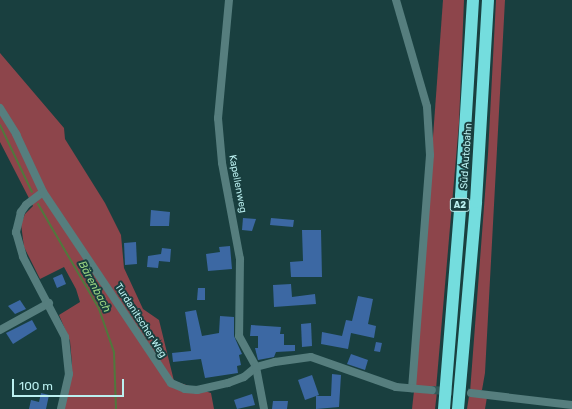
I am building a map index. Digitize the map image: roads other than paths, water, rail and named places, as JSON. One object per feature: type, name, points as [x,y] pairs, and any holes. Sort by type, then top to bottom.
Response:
[{"type":"highway","name":"Süd Autobahn","points":[[444,409],[461,196],[473,0]]},
{"type":"highway","name":"Süd Autobahn","points":[[458,409],[476,202],[488,0]]},
{"type":"street","name":"Kapellenweg","points":[[229,0],[218,118],[222,163],[240,260],[239,336],[256,367]]},
{"type":"street","points":[[396,0],[427,107],[430,155],[412,388]]},
{"type":"street","name":"Turdanitscher Weg","points":[[0,108],[16,134],[43,192],[171,383],[185,389],[197,390],[244,377],[256,367],[275,362],[311,357],[362,373],[396,387],[432,390]]},
{"type":"street","points":[[43,192],[26,205],[18,221],[16,232],[23,257],[49,303],[65,337],[69,356],[69,374],[61,409]]},
{"type":"street","points":[[0,330],[49,303]]},
{"type":"street","points":[[256,367],[264,409]]},
{"type":"street","points":[[471,393],[572,405]]},
{"type":"waterway","name":"Bärenbach","points":[[0,125],[32,192]]},
{"type":"waterway","name":"Bärenbach","points":[[38,204],[99,309],[114,352],[116,409]]},
{"type":"tunnel","points":[[432,390],[471,393]]}]
